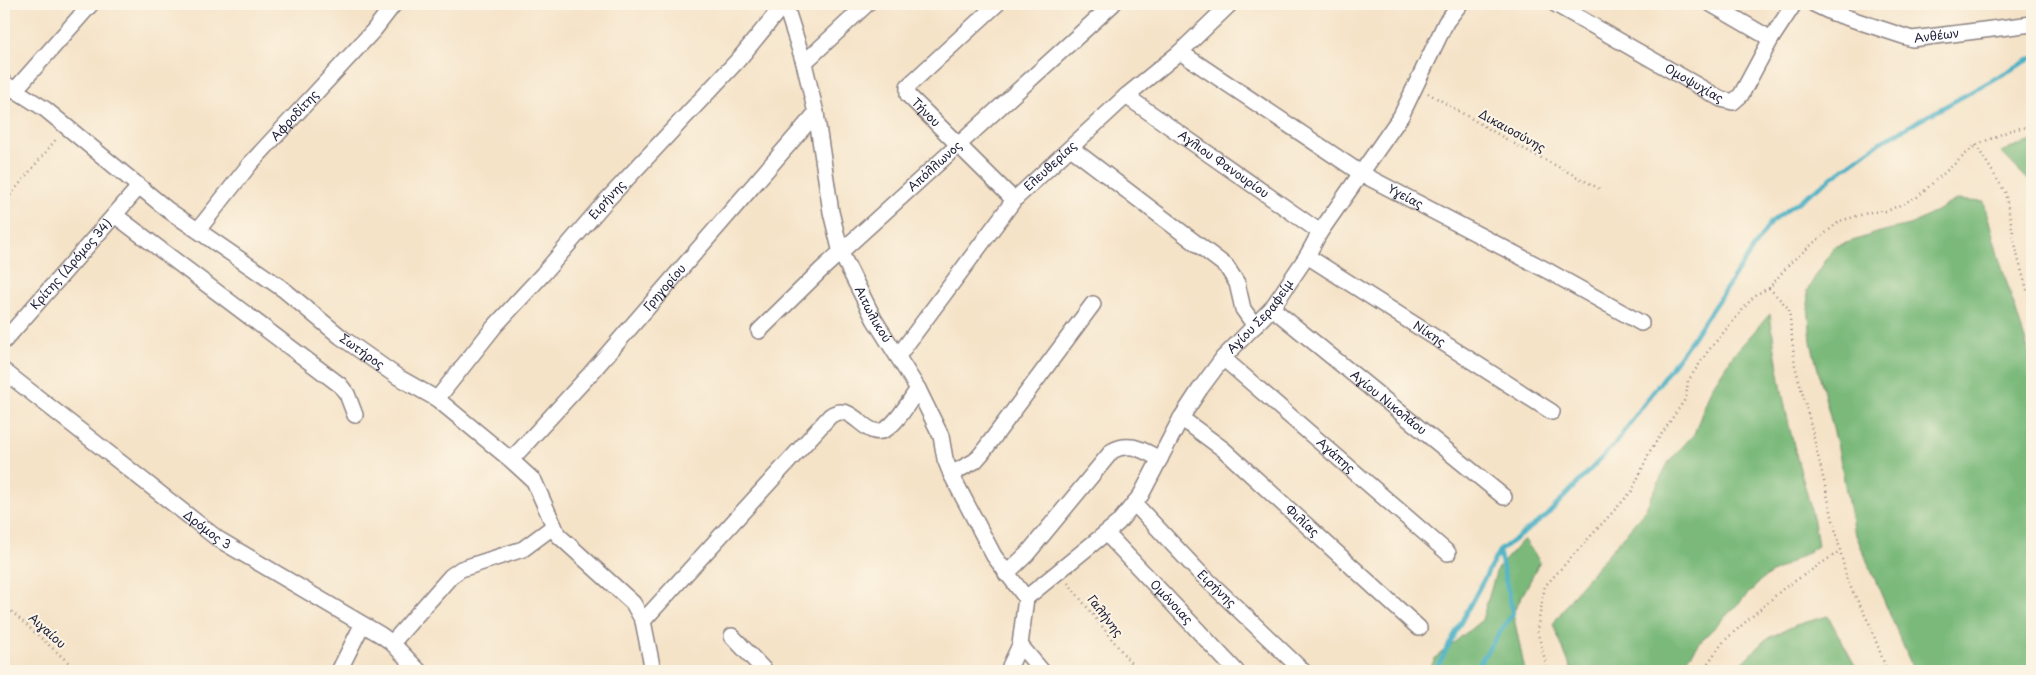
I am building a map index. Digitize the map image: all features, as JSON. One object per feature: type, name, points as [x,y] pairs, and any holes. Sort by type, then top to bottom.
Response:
[{"type":"street","points":[[9,86],[91,4]]},
{"type":"street","name":"Αφροδίτης","points":[[198,230],[250,164],[374,30],[394,4]]},
{"type":"street","name":"Αιτωλικού","points":[[785,4],[804,63],[816,113],[831,212],[841,254],[874,319],[918,389],[940,436],[945,459],[951,474],[994,556],[1026,598]]},
{"type":"street","name":"Ειρήνης","points":[[437,400],[494,327],[543,274],[604,202],[739,59],[785,4]]},
{"type":"street","points":[[804,63],[867,4]]},
{"type":"street","name":"Τήνου","points":[[997,4],[908,86],[908,95],[1014,200]]},
{"type":"street","name":"Απόλλωνος","points":[[759,331],[1113,4]]},
{"type":"street","name":"Ελευθερίας","points":[[898,356],[1014,200],[1126,96],[1180,52],[1230,4]]},
{"type":"street","name":"Αγίου Σεραφείμ","points":[[1026,598],[1106,533],[1141,495],[1181,418],[1223,358],[1272,308],[1307,256],[1320,232],[1401,116],[1446,22],[1460,4]]},
{"type":"street","name":"Ομοψυχίας","points":[[1555,4],[1728,102],[1733,102],[1741,95],[1771,39],[1794,4]]},
{"type":"street","points":[[1711,4],[1771,39]]},
{"type":"street","name":"Ανθέων","points":[[1815,4],[1912,39],[2032,24]]},
{"type":"street","name":"Υγείας","points":[[1180,52],[1362,174],[1550,272],[1641,323]]},
{"type":"street","name":"Σωτήρος","points":[[9,86],[45,109],[139,188],[283,289],[341,337],[398,377],[437,400],[511,460],[534,481],[558,535],[632,603],[643,621],[653,671]]},
{"type":"street","name":"Αγλιου Φανουρίου","points":[[1126,96],[1320,232]]},
{"type":"street","name":"Γρηγορίου","points":[[511,460],[597,366],[816,113]]},
{"type":"street","points":[[1071,148],[1226,266],[1237,283],[1242,309],[1255,326]]},
{"type":"street","name":"Κρίτης (Δρόμος 34)","points":[[4,341],[139,188]]},
{"type":"street","points":[[116,216],[340,385],[348,394],[355,415]]},
{"type":"street","name":"Νίκης","points":[[1307,256],[1552,412]]},
{"type":"street","points":[[951,474],[975,461],[982,453],[1093,304]]},
{"type":"street","name":"Αγίου Νικολάου","points":[[1272,308],[1504,497]]},
{"type":"street","name":"Αγάπης","points":[[1223,358],[1448,553]]},
{"type":"street","name":"Δρόμος 3","points":[[4,371],[218,539],[392,643],[419,671]]},
{"type":"street","points":[[643,621],[830,416],[838,412],[847,412],[873,430],[882,430],[890,425],[918,389]]},
{"type":"street","name":"Φιλίας","points":[[1181,418],[1223,449],[1419,628]]},
{"type":"street","points":[[1006,574],[1027,554],[1112,451],[1125,445],[1131,446],[1160,459]]},
{"type":"street","name":"Ειρήνης","points":[[1134,503],[1198,571],[1303,671]]},
{"type":"street","points":[[392,643],[451,576],[461,569],[523,549],[554,526]]},
{"type":"street","name":"Ομόνοιας","points":[[1106,533],[1236,671]]},
{"type":"street","points":[[1010,669],[1020,645],[1026,598]]},
{"type":"street","points":[[339,671],[362,625]]},
{"type":"street","points":[[732,636],[765,671]]},
{"type":"street","points":[[1020,645],[1042,671]]},
{"type":"path","name":"Δικαιοσύνης","points":[[1416,85],[1511,142],[1602,190]]},
{"type":"path","points":[[1548,671],[1537,630],[1545,586],[1632,491],[1650,451],[1686,398],[1688,381],[1708,352],[1755,295],[1769,288],[1792,262],[1840,221],[1872,212],[1887,211],[1917,197],[1976,145],[2011,130],[2032,126]]},
{"type":"path","points":[[4,202],[67,127]]},
{"type":"path","points":[[1976,145],[2005,192],[2018,258],[2032,306]]},
{"type":"path","points":[[1769,288],[1789,309],[1794,366],[1809,417],[1847,580],[1870,625],[1887,671]]},
{"type":"path","points":[[1702,671],[1724,641],[1783,589],[1840,551]]},
{"type":"path","name":"Γαλήνης","points":[[1059,572],[1137,671]]},
{"type":"path","name":"Αιγαίου","points":[[4,605],[78,671]]},
{"type":"green space","points":[[2032,141],[2032,184],[2001,152]]},
{"type":"green space","points":[[1956,200],[1984,202],[1998,255],[2032,362],[2032,671],[1914,671],[1853,528],[1838,448],[1811,342],[1807,290],[1834,247],[1880,232],[1913,224]]},
{"type":"green space","points":[[1770,314],[1786,414],[1811,508],[1818,546],[1764,578],[1702,640],[1679,671],[1572,671],[1553,624],[1578,589],[1644,512],[1668,463],[1694,434],[1711,389],[1733,355]]},
{"type":"green space","points":[[1524,539],[1540,562],[1513,613],[1525,671],[1428,671],[1436,657],[1482,620],[1497,569]]},
{"type":"green space","points":[[1828,616],[1858,671],[1733,671],[1766,639],[1796,625]]},
{"type":"waterway","points":[[1435,671],[1499,551],[1545,517],[1614,445],[1692,339],[1771,222],[1879,143],[2032,58]]},
{"type":"waterway","points":[[1474,671],[1513,613],[1499,551]]}]
